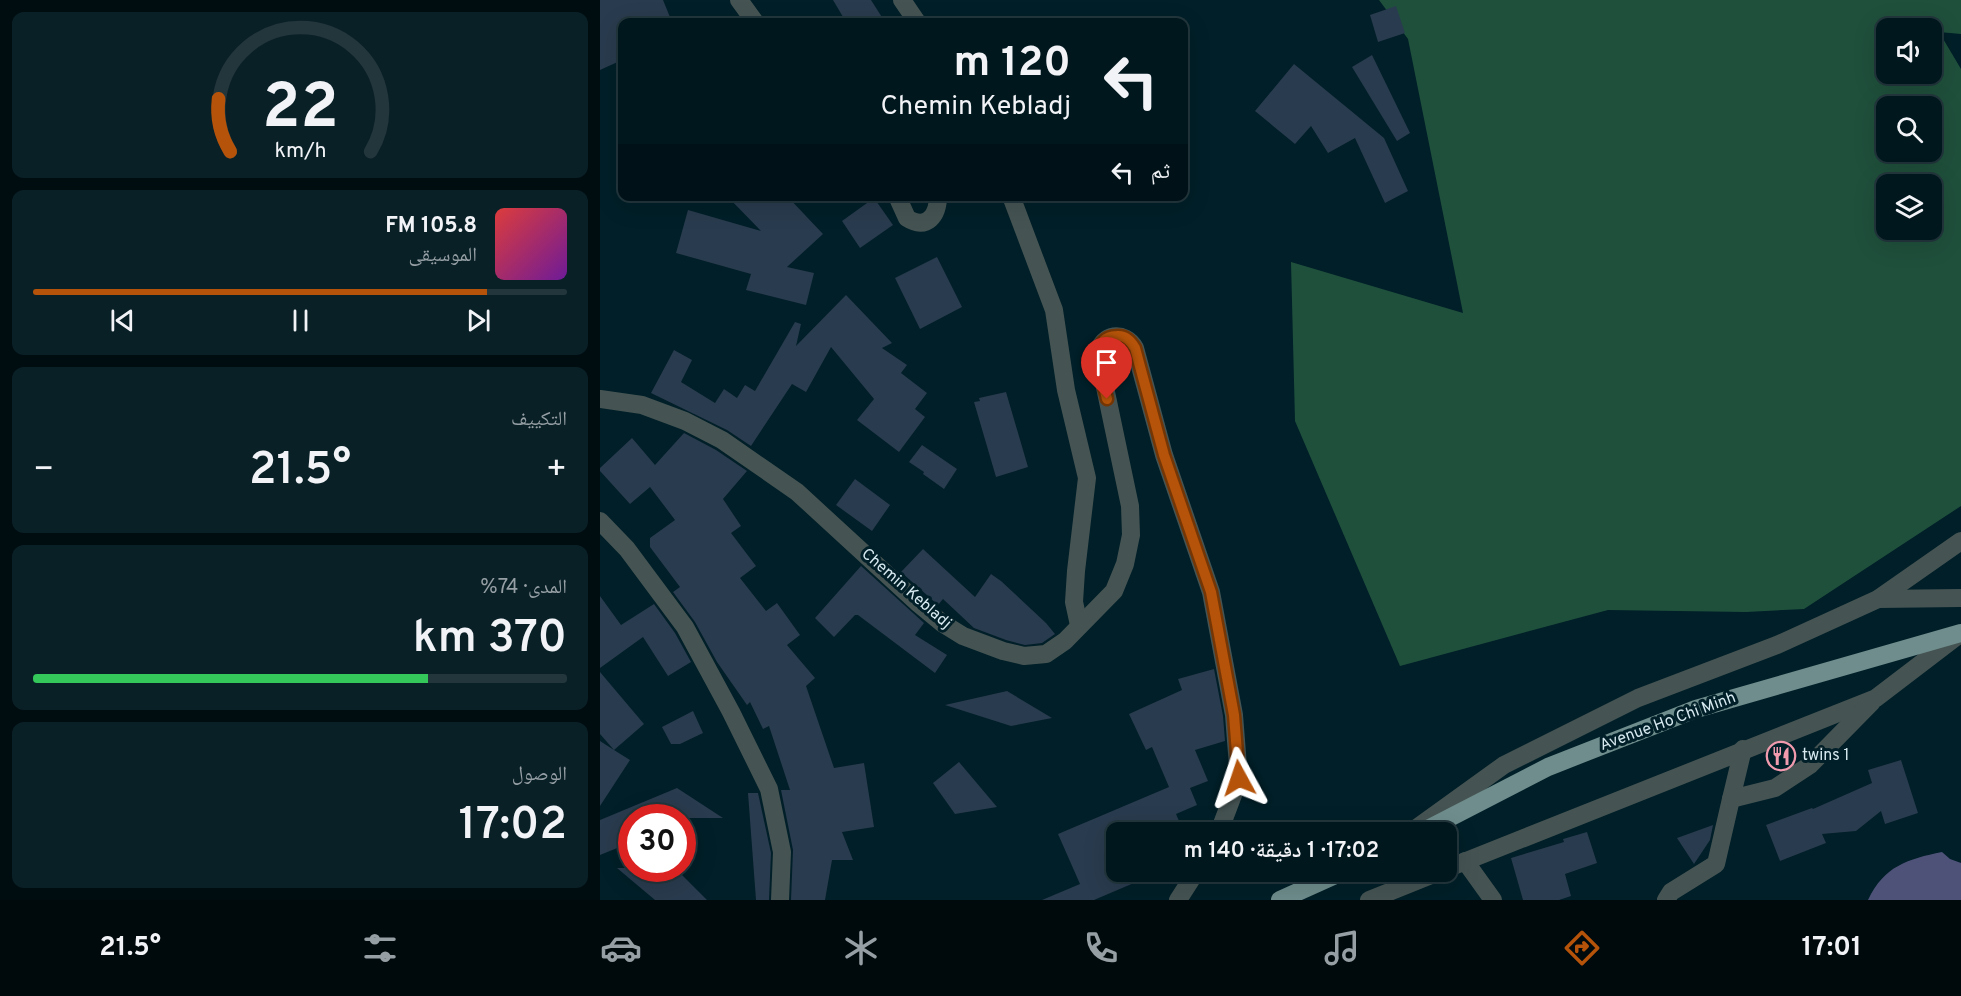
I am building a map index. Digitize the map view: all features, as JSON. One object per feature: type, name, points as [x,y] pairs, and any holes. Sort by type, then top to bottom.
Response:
[{"type":"main road","name":"Avenue Ho Chi Minh","points":[[1442,822],[1548,768],[1696,709],[1961,633]]},
{"type":"main road","points":[[1280,900],[1320,882]]},
{"type":"street","points":[[739,0],[752,18]]},
{"type":"street","points":[[902,0],[914,18]]},
{"type":"street","points":[[900,201],[908,218],[920,222],[935,215],[938,201]]},
{"type":"street","points":[[1013,201],[1054,310],[1066,390],[1087,478],[1074,602],[1079,625]]},
{"type":"street","name":"Chemin Kebladj","points":[[600,399],[642,405],[685,421],[722,440],[797,492],[919,604],[942,623],[963,636],[1024,656],[1046,654],[1065,641],[1114,591],[1125,564],[1131,535],[1130,506],[1098,354],[1100,345],[1106,339],[1118,335],[1127,338],[1135,348],[1164,455],[1211,592],[1234,715],[1239,778],[1223,822]]},
{"type":"street","points":[[600,521],[627,549],[685,627],[769,789],[782,852],[780,900]]},
{"type":"street","points":[[1426,822],[1504,765],[1638,698],[1777,645],[1878,598],[1961,541]]},
{"type":"street","points":[[1878,598],[1961,598]]},
{"type":"street","points":[[1731,799],[1775,788],[1810,765],[1876,698],[1961,633]]},
{"type":"street","points":[[1457,864],[1876,698]]},
{"type":"street","points":[[1666,900],[1671,892],[1716,864],[1743,749]]},
{"type":"street","points":[[1465,861],[1493,900]]},
{"type":"street","points":[[1178,900],[1190,882]]},
{"type":"street","points":[[1369,900],[1414,882]]},
{"type":"green space","points":[[1379,0],[1961,0],[1961,34],[1942,32],[1942,18],[1876,18],[1876,84],[1942,84],[1942,37],[1961,69],[1961,506],[1804,609],[1746,612],[1608,610],[1400,666],[1295,421],[1291,262],[1463,313],[1408,39]]},
{"type":"water","points":[[1942,852],[1950,859],[1961,863],[1961,900],[1868,900],[1874,888],[1898,866]]},
{"type":"building","points":[[600,0],[663,0],[670,18],[618,18],[618,62],[600,70]]},
{"type":"building","points":[[833,0],[871,0],[882,18],[844,18]]},
{"type":"building","points":[[1396,6],[1405,33],[1378,42],[1370,15]]},
{"type":"building","points":[[1372,55],[1410,133],[1397,141],[1352,67]]},
{"type":"building","points":[[1294,64],[1384,138],[1408,191],[1385,203],[1355,138],[1328,153],[1311,126],[1295,144],[1255,111]]},
{"type":"building","points":[[732,201],[792,201],[823,234],[787,267],[814,273],[806,305],[746,290],[751,274],[676,253],[688,210],[761,231]]},
{"type":"building","points":[[870,201],[876,201],[893,225],[860,248],[842,221]]},
{"type":"building","points":[[937,257],[962,307],[920,329],[895,278]]},
{"type":"building","points":[[846,295],[892,343],[882,348],[907,365],[901,373],[927,393],[915,409],[925,417],[899,452],[857,420],[874,399],[831,347],[806,392],[792,384],[751,446],[727,430],[651,393],[674,350],[692,360],[681,382],[715,403],[724,389],[737,398],[745,385],[755,391],[795,322],[801,324],[796,346]]},
{"type":"building","points":[[1006,392],[1028,467],[996,477],[974,402],[980,401],[979,398]]},
{"type":"building","points":[[684,433],[716,450],[747,471],[723,499],[741,526],[731,533],[756,566],[740,578],[766,611],[777,603],[800,635],[787,645],[815,678],[806,686],[834,768],[864,763],[874,827],[842,832],[853,860],[832,860],[825,900],[791,900],[793,850],[781,790],[790,790],[769,726],[763,729],[750,702],[747,705],[717,662],[695,622],[673,592],[680,587],[650,547],[650,538],[675,520],[650,487],[630,504],[600,471],[600,468],[632,438],[655,465]]},
{"type":"building","points":[[922,445],[957,469],[944,489],[909,462]]},
{"type":"building","points":[[855,479],[890,505],[872,531],[836,505]]},
{"type":"building","points":[[923,549],[975,597],[991,574],[1046,623],[1055,634],[1042,643],[1025,645],[974,628],[943,599],[938,605],[901,572]]},
{"type":"building","points":[[861,566],[924,623],[915,635],[947,655],[935,673],[858,615],[855,615],[834,637],[815,618]]},
{"type":"building","points":[[600,596],[621,625],[654,604],[675,633],[691,662],[668,676],[643,637],[600,668]]},
{"type":"building","points":[[1214,669],[1223,716],[1225,741],[1195,750],[1208,781],[1190,788],[1197,805],[1176,814],[1180,822],[1106,822],[1106,882],[1136,882],[1094,900],[1042,900],[1080,884],[1058,834],[1169,787],[1152,747],[1146,750],[1129,714],[1182,690],[1178,679]]},
{"type":"building","points":[[600,672],[644,724],[614,750],[600,734]]},
{"type":"building","points":[[1007,691],[1052,718],[1011,726],[945,705]]},
{"type":"building","points":[[693,711],[703,733],[680,744],[671,744],[662,727]]},
{"type":"building","points":[[600,741],[630,760],[600,806]]},
{"type":"building","points":[[1901,760],[1918,813],[1885,824],[1881,811],[1856,831],[1822,834],[1826,843],[1780,861],[1766,825],[1813,809],[1872,783],[1868,770]]},
{"type":"building","points":[[959,762],[997,807],[955,814],[933,783]]},
{"type":"building","points":[[677,788],[723,818],[696,818],[696,804],[638,804]]},
{"type":"building","points":[[748,793],[758,793],[771,853],[769,900],[756,900]]},
{"type":"building","points":[[618,813],[618,848],[600,855],[600,820]]},
{"type":"building","points":[[1713,825],[1710,840],[1694,864],[1677,838]]},
{"type":"building","points":[[1587,832],[1597,863],[1565,874],[1571,896],[1559,900],[1523,900],[1511,858],[1564,842],[1563,839]]},
{"type":"building","points":[[634,882],[689,882],[707,900],[655,900]]},
{"type":"place","name":"twins 1","points":[[1781,756]]},
{"type":"route","points":[[1107,399],[1098,350],[1106,339],[1118,335],[1123,336],[1130,340],[1135,348],[1164,455],[1211,592],[1234,715],[1239,778]]}]
